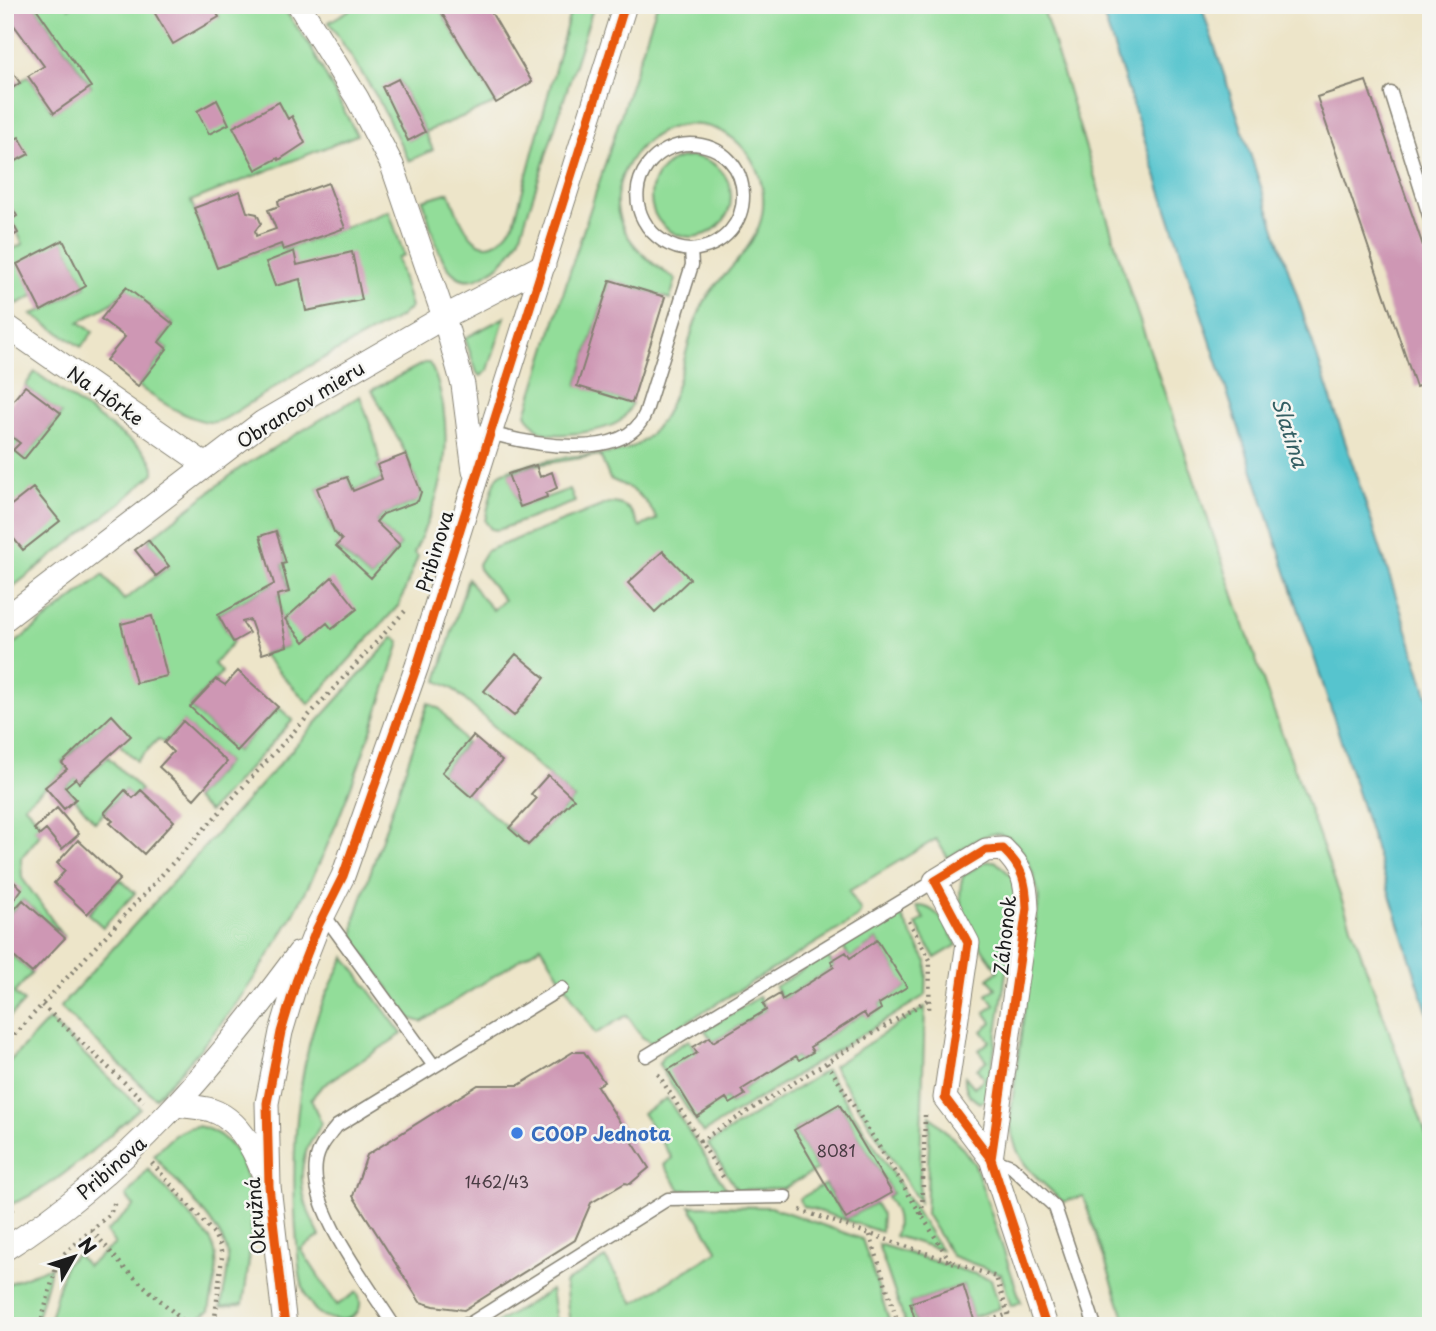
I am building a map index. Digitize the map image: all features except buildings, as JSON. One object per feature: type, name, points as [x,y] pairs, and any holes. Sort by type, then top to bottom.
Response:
[{"type":"street","name":"Pribinova","points":[[299,5],[357,98],[391,164],[463,385],[475,477]]},
{"type":"street","name":"Pribinova","points":[[267,1104],[296,982],[343,876],[386,758],[625,5]]},
{"type":"street","name":"Obrancov mieru","points":[[5,619],[263,422],[443,317],[544,265]]},
{"type":"street","name":"Na Hôrke","points":[[5,325],[206,465]]},
{"type":"street","name":"Záhonok","points":[[991,1159],[1027,908],[1026,885],[1017,862],[1003,849],[986,850],[935,881],[968,943],[944,1098],[991,1159],[1046,1326]]},
{"type":"street","name":"Pribinova","points":[[5,1249],[37,1229],[96,1182],[178,1105],[252,1017],[321,921]]},
{"type":"street","name":"Okružná","points":[[267,1104],[269,1186],[285,1326]]},
{"type":"street","points":[[178,1105],[213,1110],[234,1125],[253,1147],[269,1186]]},
{"type":"lane","points":[[1391,93],[1431,222]]},
{"type":"lane","points":[[693,144],[715,150],[726,158],[742,182],[744,198],[739,219],[728,235],[709,247],[691,250],[671,246],[656,238],[643,221],[638,192],[642,175],[655,158],[675,146],[693,144]]},
{"type":"lane","points":[[490,433],[541,444],[594,444],[616,439],[635,430],[645,414],[688,278],[692,265],[691,250]]},
{"type":"lane","points":[[646,1056],[935,881]]},
{"type":"lane","points":[[321,921],[434,1066]]},
{"type":"lane","points":[[394,1326],[327,1221],[316,1185],[316,1162],[323,1142],[337,1126],[562,988]]},
{"type":"lane","points":[[991,1159],[1011,1166],[1055,1207],[1095,1326]]},
{"type":"lane","points":[[447,1326],[469,1324],[668,1199],[786,1197]]},
{"type":"path","points":[[5,1045],[404,614],[407,605]]},
{"type":"path","points":[[700,1141],[929,999]]},
{"type":"path","points":[[42,1006],[148,1105]]},
{"type":"path","points":[[646,1056],[737,1198]]},
{"type":"path","points":[[827,1063],[950,1262]]},
{"type":"path","points":[[148,1159],[214,1234],[220,1246],[222,1257],[214,1324],[205,1326]]},
{"type":"path","points":[[40,1326],[57,1264],[65,1252],[110,1214],[117,1196]]},
{"type":"path","points":[[763,1198],[996,1277],[1012,1326]]},
{"type":"path","points":[[5,1211],[29,1202]]},
{"type":"path","points":[[92,1230],[125,1269],[189,1326]]},
{"type":"path","points":[[869,1234],[899,1326]]},
{"type":"path","points":[[976,1325],[992,1319]]},
{"type":"green space","points":[[34,5],[67,5],[69,8],[73,5],[150,5],[219,17],[212,5],[281,5],[309,44],[357,135],[191,201],[217,267],[281,244],[284,250],[389,211],[404,255],[397,258],[411,307],[400,317],[305,368],[229,416],[213,422],[182,413],[138,386],[167,349],[159,342],[173,324],[126,288],[114,302],[79,322],[93,332],[81,347],[31,314],[86,286],[63,241],[33,296],[17,304],[5,296],[5,253],[23,244],[11,220],[10,205],[5,207],[5,93],[28,76],[54,112],[91,86]]},
{"type":"green space","points":[[358,5],[437,5],[496,103],[425,132],[433,150],[409,161],[377,97],[329,22]],"holes":[[[398,79],[425,132],[409,140]]]},
{"type":"green space","points":[[572,5],[594,5],[520,237],[496,268],[470,280],[458,277],[449,269],[435,242],[423,200],[449,192],[466,230],[482,244],[492,244],[502,238],[514,223]]},
{"type":"green space","points":[[657,5],[1042,5],[1130,292],[1267,692],[1431,1148],[1431,1326],[1127,1326],[1083,1196],[1063,1202],[1027,1167],[1012,1134],[1010,1119],[1039,898],[1026,857],[1012,840],[1003,835],[981,837],[948,858],[936,839],[849,891],[861,911],[857,918],[652,1043],[642,1037],[627,1015],[595,1034],[541,946],[422,1022],[411,1019],[359,947],[354,935],[355,918],[428,703],[440,709],[466,743],[442,772],[528,845],[574,799],[452,688],[437,681],[468,578],[493,610],[504,600],[479,569],[478,564],[486,551],[609,503],[629,509],[640,527],[657,519],[638,494],[610,479],[600,455],[536,465],[509,474],[520,507],[570,489],[575,502],[498,530],[491,529],[485,521],[492,490],[499,475],[506,471],[566,457],[621,451],[638,444],[654,430],[675,391],[695,323],[704,303],[747,249],[761,218],[761,183],[755,166],[746,151],[733,139],[718,130],[700,125],[684,125],[656,135],[644,144],[634,155],[620,182],[617,197],[621,223],[644,256],[676,279],[670,299],[610,280],[577,385],[632,403],[620,421],[595,430],[553,434],[542,432],[534,425],[526,414]]},
{"type":"green space","points":[[691,157],[706,160],[719,169],[728,182],[731,197],[728,212],[719,225],[706,234],[691,237],[676,234],[663,225],[654,212],[651,197],[654,182],[663,169],[676,160]]},
{"type":"green space","points":[[505,317],[488,370],[481,376],[477,373],[465,338]]},
{"type":"green space","points":[[424,363],[429,363],[438,383],[443,405],[446,446],[436,499],[414,553],[418,556],[399,605],[309,704],[262,654],[287,646],[277,595],[289,591],[282,564],[286,562],[276,531],[274,584],[218,615],[233,642],[214,664],[222,672],[190,707],[237,751],[278,707],[293,720],[209,812],[194,799],[227,762],[183,722],[164,743],[158,739],[137,761],[120,745],[112,716],[62,762],[67,769],[24,805],[41,823],[35,829],[40,835],[21,858],[22,878],[65,938],[23,900],[5,920],[5,651],[103,575],[124,600],[168,567],[148,540],[240,468],[360,396],[373,433],[380,463],[377,466],[382,479],[353,491],[347,477],[317,488],[333,532],[342,540],[336,547],[371,578],[400,545],[376,522],[383,514],[417,501],[421,492],[406,454],[372,390]]},
{"type":"green space","points":[[35,372],[143,450],[153,463],[154,473],[122,502],[5,593],[5,432],[20,443],[14,450],[24,458],[61,414],[25,386]]},
{"type":"green space","points":[[394,637],[400,642],[374,722],[324,853],[291,919],[229,1013],[155,1098],[60,1007]]},
{"type":"green space","points":[[108,757],[141,790],[133,798],[125,790],[95,822],[65,787],[76,778],[80,783]]},
{"type":"green space","points":[[995,861],[1013,877],[1018,893],[987,1098],[980,1103],[968,1092],[965,1076],[974,1087],[984,1079],[977,1069],[987,1060],[979,1050],[990,1041],[982,1031],[992,1022],[985,1012],[995,1005],[987,995],[996,988],[988,979],[998,971],[969,926],[961,902],[960,889],[963,876],[985,862]]},
{"type":"green space","points":[[120,879],[135,893],[103,927],[88,914]]},
{"type":"green space","points":[[916,906],[924,906],[936,913],[957,945],[935,958],[916,924],[924,919]]},
{"type":"green space","points":[[899,912],[927,962],[926,995],[703,1133],[659,1064],[663,1056],[689,1040],[697,1053],[697,1116],[726,1098],[730,1104],[744,1095],[741,1090],[796,1056],[799,1060],[813,1052],[810,1047],[864,1013],[868,1017],[881,1009],[879,1004],[906,987],[877,940],[850,958],[842,945]]},
{"type":"green space","points":[[5,949],[32,973],[14,993],[24,1002],[5,1022],[5,1003],[10,998],[5,993]]},
{"type":"green space","points":[[827,955],[834,967],[782,1000],[775,987]]},
{"type":"green space","points":[[345,957],[402,1034],[321,1087],[311,1099],[321,1123],[306,1152],[302,1185],[306,1205],[320,1236],[301,1249],[337,1305],[357,1292],[360,1303],[358,1312],[351,1318],[339,1320],[327,1318],[317,1312],[302,1284],[295,1217],[294,1161],[298,1106],[307,1052],[320,1008]]},
{"type":"green space","points":[[759,997],[766,1010],[713,1042],[705,1030]]},
{"type":"green space","points":[[925,1007],[919,1202],[833,1066]]},
{"type":"green space","points":[[49,1020],[140,1108],[59,1177],[23,1199],[5,1206],[5,1066]]},
{"type":"green space","points":[[826,1070],[941,1250],[895,1236],[896,1215],[887,1197],[892,1193],[839,1104],[794,1130],[817,1170],[784,1188],[737,1190],[708,1144]]},
{"type":"green space","points":[[667,1098],[727,1190],[680,1190],[664,1165],[672,1158],[643,1113]]},
{"type":"green space","points":[[930,1116],[960,1145],[975,1165],[1021,1302],[1011,1306],[1001,1274],[952,1256],[926,1214]]},
{"type":"green space","points":[[197,1126],[220,1136],[236,1152],[245,1175],[251,1229],[243,1304],[221,1307],[228,1263],[225,1245],[208,1219],[154,1155],[178,1133]]},
{"type":"green space","points":[[148,1169],[210,1239],[214,1248],[216,1275],[209,1311],[186,1326],[48,1326],[65,1264],[77,1254],[87,1266],[115,1244],[106,1232],[134,1206],[126,1196]]},
{"type":"green space","points":[[825,1184],[846,1219],[875,1203],[882,1215],[881,1232],[803,1206],[799,1199]]},
{"type":"green space","points":[[690,1206],[771,1207],[862,1239],[891,1326],[570,1326],[565,1283],[605,1258],[634,1303],[718,1251]]},
{"type":"green space","points":[[878,1244],[991,1279],[1000,1308],[973,1317],[963,1285],[910,1303],[917,1326],[906,1326]]},
{"type":"green space","points":[[51,1267],[35,1326],[5,1326],[5,1285]]},
{"type":"green space","points":[[551,1290],[556,1321],[521,1326],[492,1326]]},
{"type":"water","name":"Slatina","points":[[1100,5],[1201,5],[1401,611],[1431,707],[1431,1024],[1321,678]]},
{"type":"cycle path","points":[[285,1326],[269,1186],[267,1103],[281,1032],[296,982],[317,928],[343,876],[417,666],[625,5]]},
{"type":"cycle path","points":[[991,1159],[1027,908],[1022,876],[1015,862],[1003,849],[986,850],[935,881],[968,943],[945,1098],[991,1159],[1046,1326]]},
{"type":"place","name":"COOP Jednota","points":[[517,1133]]}]
